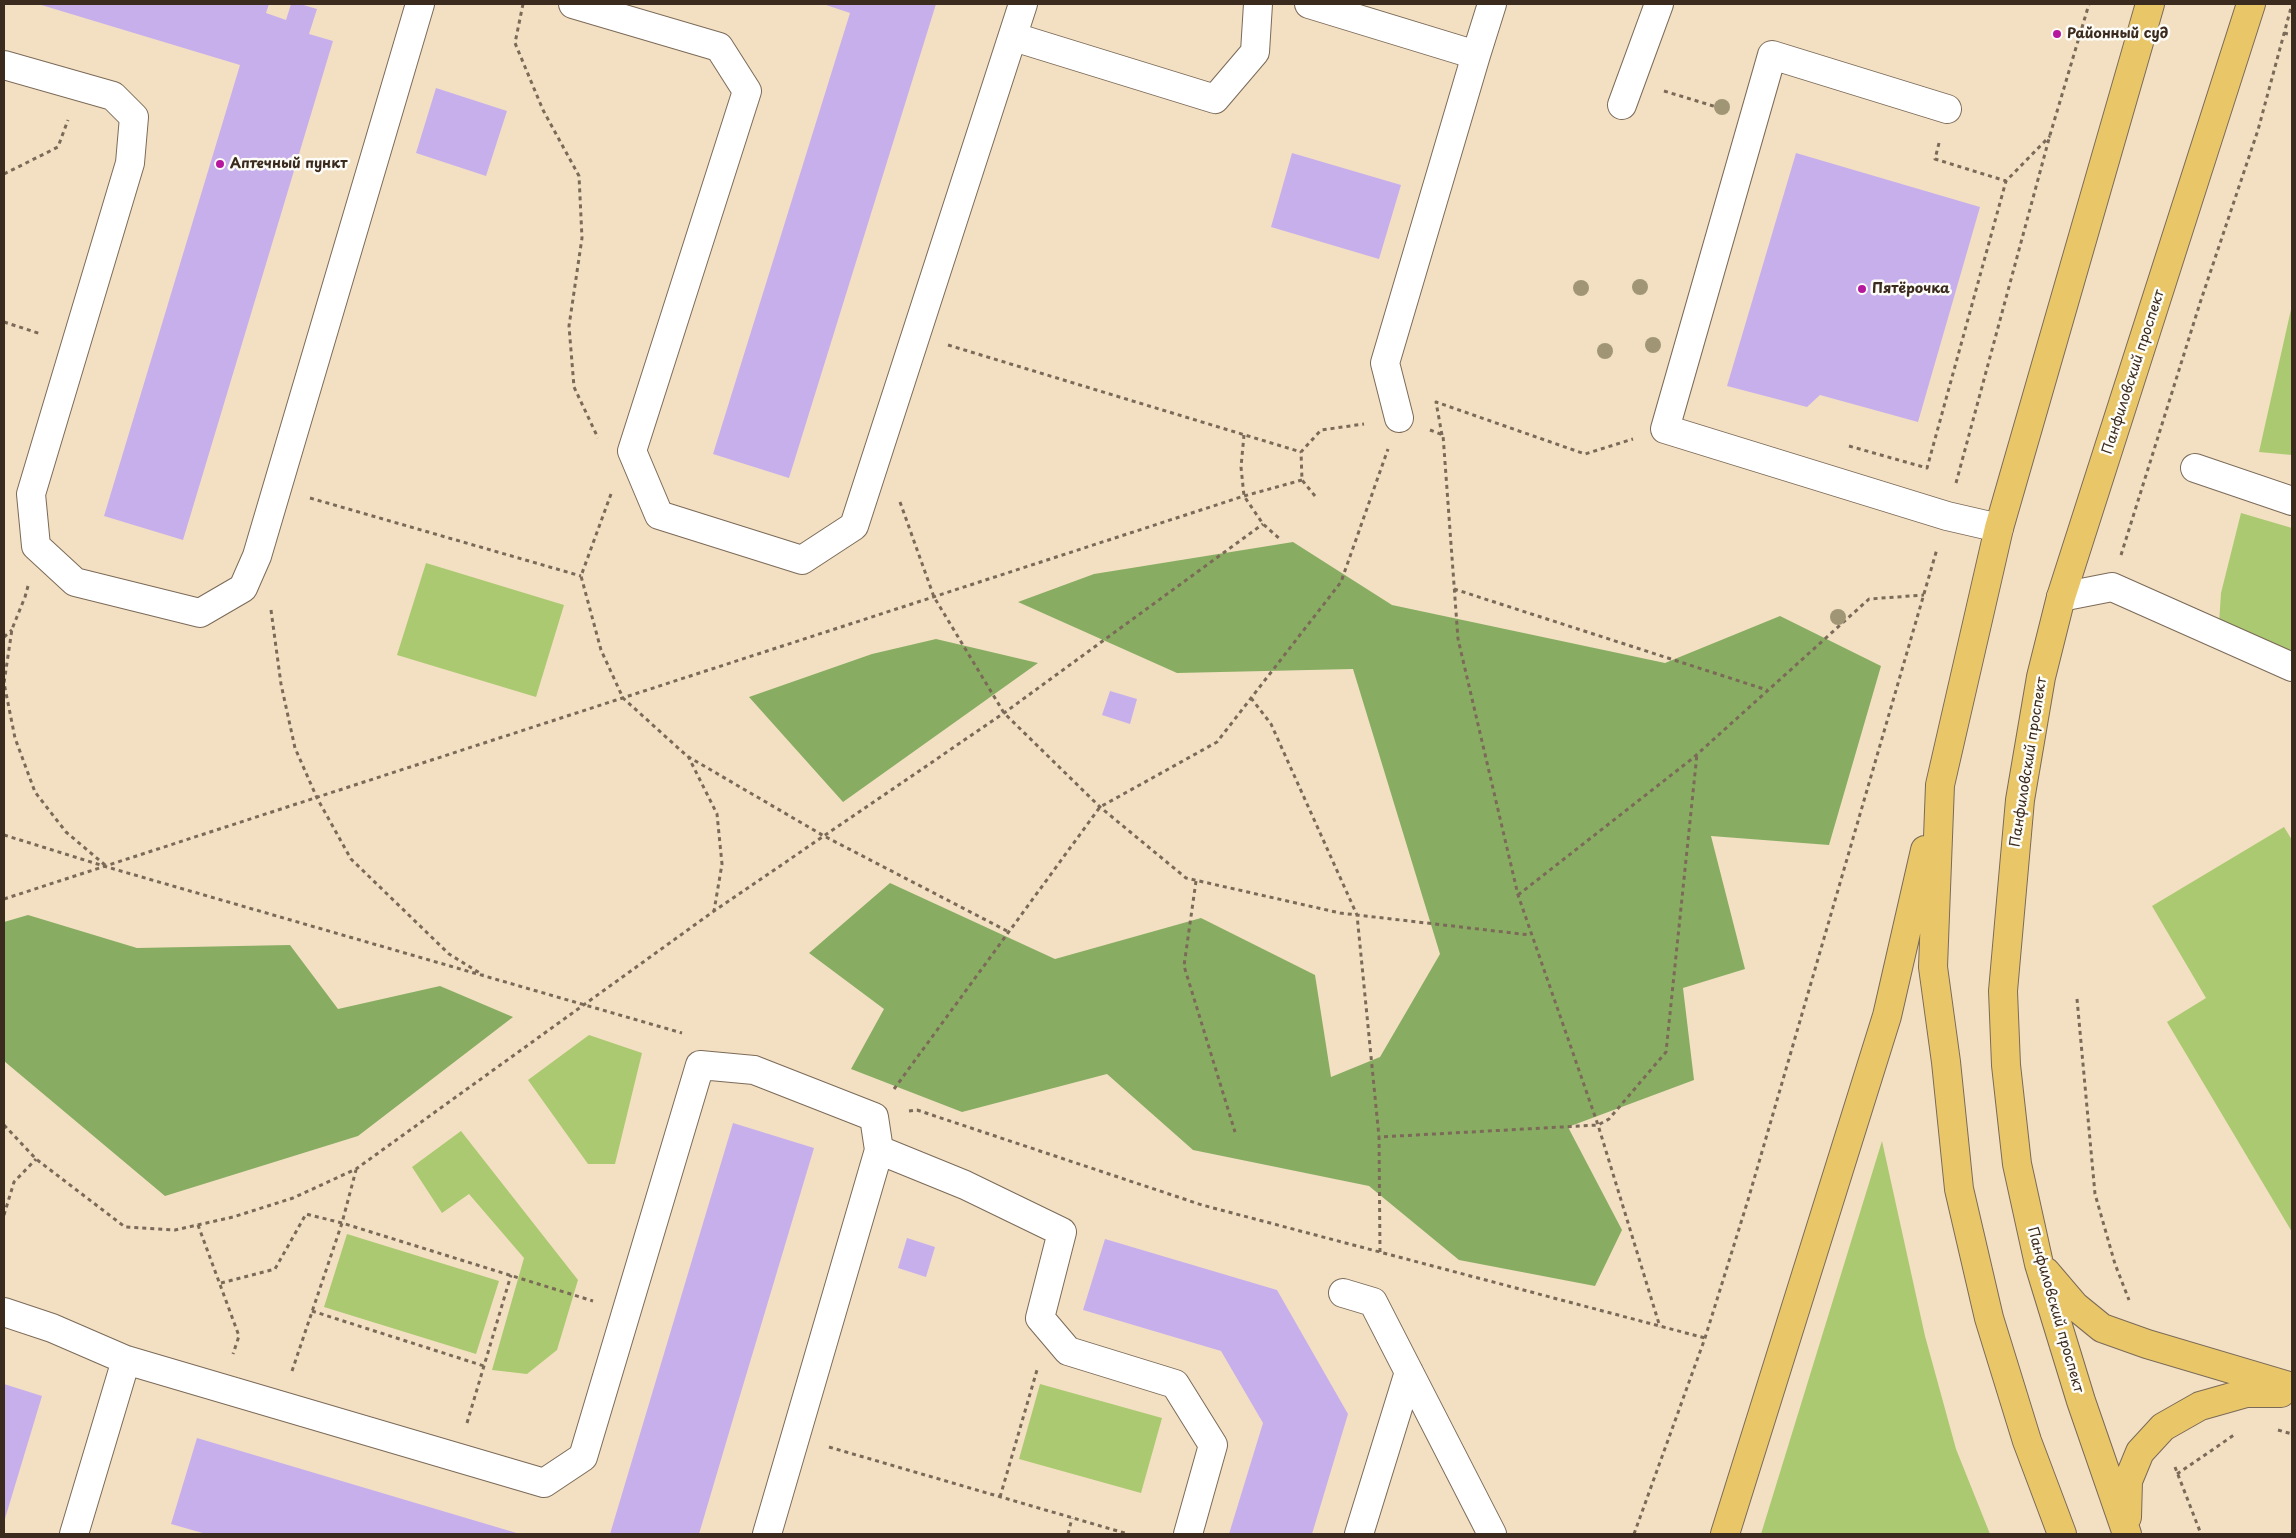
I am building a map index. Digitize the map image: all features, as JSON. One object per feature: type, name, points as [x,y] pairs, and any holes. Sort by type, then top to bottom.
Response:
[{"type":"main road","points":[[1725,1534],[1887,1016],[1999,528],[2150,4]]},
{"type":"main road","name":"Панфиловский проспект","points":[[2127,1534],[2081,1401],[2039,1264],[2017,1164],[2006,1065],[2003,992],[2020,800],[2041,677],[2061,597],[2251,4]]},
{"type":"main road","points":[[1940,785],[1933,967],[1946,1062],[1959,1189],[1989,1318],[2027,1441],[2062,1534]]},
{"type":"main road","points":[[2039,1264],[2075,1306],[2102,1328],[2147,1344],[2292,1387]]},
{"type":"main road","points":[[2127,1534],[2128,1481],[2140,1452],[2163,1427],[2200,1406],[2246,1393],[2292,1394]]},
{"type":"lane","points":[[4,65],[113,96],[134,117],[130,163],[31,494],[36,546],[75,582],[200,613],[243,588],[257,556],[420,4]]},
{"type":"lane","points":[[574,4],[719,47],[747,92],[632,451],[660,515],[802,560],[854,526],[1014,37],[1023,4]]},
{"type":"lane","points":[[1014,37],[1215,99],[1255,52],[1258,4]]},
{"type":"lane","points":[[1309,4],[1476,55]]},
{"type":"lane","points":[[1400,418],[1385,363],[1492,4]]},
{"type":"lane","points":[[1626,93],[1659,4]]},
{"type":"lane","points":[[1947,109],[1772,55],[1664,429],[1947,516],[1999,528]]},
{"type":"lane","points":[[2195,468],[2292,501]]},
{"type":"lane","points":[[2061,597],[2112,587],[2292,667]]},
{"type":"lane","points":[[4,1312],[52,1328],[126,1360],[544,1483],[583,1457],[700,1066],[754,1070],[874,1117],[879,1150],[767,1534]]},
{"type":"lane","points":[[879,1150],[965,1185],[1062,1232],[1040,1318],[1068,1351],[1175,1384],[1214,1445],[1188,1534]]},
{"type":"lane","points":[[1343,1293],[1373,1302],[1492,1534]]},
{"type":"lane","points":[[74,1534],[126,1360]]},
{"type":"lane","points":[[1359,1534],[1409,1372]]},
{"type":"path","points":[[523,4],[515,43],[544,110],[579,176],[582,238],[569,326],[572,369],[574,387],[601,444]]},
{"type":"path","points":[[1634,1534],[1705,1338],[1748,1200],[1947,516],[2050,135],[2089,4]]},
{"type":"path","points":[[2112,587],[2200,303],[2258,130],[2292,4]]},
{"type":"path","points":[[2284,33],[2292,36]]},
{"type":"path","points":[[1626,93],[1754,118]]},
{"type":"path","points":[[4,174],[58,147],[71,114],[113,96]]},
{"type":"path","points":[[1947,109],[1935,159],[2006,181]]},
{"type":"path","points":[[1844,444],[1927,468],[2006,181],[2050,135]]},
{"type":"path","points":[[917,336],[1301,452]]},
{"type":"path","points":[[1660,1327],[1598,1125],[1530,935],[1518,895],[1458,639],[1442,435],[1436,402],[1584,454],[1664,429]]},
{"type":"path","points":[[874,1117],[1100,808],[1217,742],[1341,582],[1400,418]]},
{"type":"path","points":[[1315,496],[1302,480],[1301,452],[1321,430],[1400,418],[1442,435]]},
{"type":"path","points":[[1244,435],[1241,467],[1244,496],[1263,524],[1281,540]]},
{"type":"path","points":[[632,451],[614,484],[581,576],[600,650],[623,698],[687,756],[824,836],[1009,932]]},
{"type":"path","points":[[4,899],[1244,496],[1302,480]]},
{"type":"path","points":[[277,489],[581,576]]},
{"type":"path","points":[[899,499],[934,597],[1004,713],[1100,808],[1186,878],[1357,915],[1530,935]]},
{"type":"path","points":[[4,1125],[36,1159],[125,1227],[175,1230],[232,1218],[292,1198],[356,1169],[714,911],[1004,713],[1263,524]]},
{"type":"path","points":[[36,546],[26,597],[12,629],[4,683],[15,738],[35,792],[66,832],[107,867]]},
{"type":"path","points":[[1454,589],[1768,690]]},
{"type":"path","points":[[1518,895],[1697,754],[1868,600],[1924,594]]},
{"type":"path","points":[[271,608],[282,684],[295,748],[317,798],[352,859],[449,954],[487,978]]},
{"type":"path","points":[[4,637],[12,629]]},
{"type":"path","points":[[1251,698],[1271,724],[1357,915],[1379,1137],[1380,1252]]},
{"type":"path","points":[[1379,1137],[1598,1125],[1609,1119],[1666,1052],[1697,754]]},
{"type":"path","points":[[687,756],[716,814],[722,864],[714,911]]},
{"type":"path","points":[[4,835],[487,978],[690,1035],[700,1066]]},
{"type":"path","points":[[1196,881],[1184,966],[1234,1132]]},
{"type":"path","points":[[2077,1000],[2095,1194],[2115,1264],[2147,1344]]},
{"type":"path","points":[[874,1117],[917,1110],[1202,1205],[1705,1338]]},
{"type":"path","points":[[4,1215],[14,1182],[36,1159]]},
{"type":"path","points":[[280,1405],[342,1223],[356,1169]]},
{"type":"path","points":[[221,1283],[275,1269],[306,1214],[342,1223],[627,1311]]},
{"type":"path","points":[[198,1225],[239,1336],[224,1389]]},
{"type":"path","points":[[456,1458],[512,1275]]},
{"type":"path","points":[[312,1311],[484,1366]]},
{"type":"path","points":[[1000,1497],[1042,1354],[1068,1351]]},
{"type":"path","points":[[2163,1427],[2177,1474],[2201,1534]]},
{"type":"path","points":[[2276,1430],[2292,1434]]},
{"type":"path","points":[[2177,1474],[2234,1435]]},
{"type":"path","points":[[796,1437],[1128,1534]]},
{"type":"path","points":[[1068,1534],[1072,1518]]},
{"type":"green space","points":[[2292,305],[2292,455],[2259,452]]},
{"type":"green space","points":[[2241,513],[2292,528],[2292,652],[2219,624],[2221,593]]},
{"type":"green space","points":[[1293,542],[1392,605],[1665,663],[1780,616],[1881,666],[1829,845],[1711,836],[1745,969],[1683,988],[1694,1080],[1568,1127],[1622,1230],[1595,1286],[1459,1260],[1369,1186],[1193,1150],[1107,1074],[962,1112],[851,1069],[884,1009],[809,953],[890,883],[1055,959],[1201,918],[1315,975],[1331,1077],[1380,1057],[1440,954],[1353,669],[1177,673],[1018,602],[1094,574]]},
{"type":"green space","points":[[426,563],[564,605],[536,697],[397,655]]},
{"type":"green space","points":[[936,639],[1038,663],[843,802],[749,697],[872,654]]},
{"type":"green space","points":[[2284,827],[2292,840],[2292,1232],[2167,1022],[2206,998],[2152,906]]},
{"type":"green space","points":[[28,915],[137,948],[290,945],[338,1009],[440,986],[513,1017],[358,1136],[165,1196],[4,1061],[4,922]]},
{"type":"green space","points":[[589,1035],[642,1053],[615,1164],[588,1164],[528,1080]]},
{"type":"green space","points":[[461,1131],[578,1280],[557,1350],[527,1374],[492,1370],[524,1258],[469,1194],[442,1213],[412,1167]]},
{"type":"green space","points":[[1882,1141],[1925,1336],[1956,1449],[1990,1534],[1761,1534]]},
{"type":"green space","points":[[347,1234],[499,1281],[476,1354],[324,1307]]},
{"type":"green space","points":[[1040,1384],[1162,1418],[1141,1493],[1019,1459]]},
{"type":"building","points":[[38,4],[269,4],[266,13],[286,20],[291,4],[300,4],[317,9],[309,34],[333,41],[183,540],[104,516],[240,65]]},
{"type":"building","points":[[823,4],[936,4],[789,478],[713,454],[850,13]]},
{"type":"building","points":[[436,88],[507,111],[486,176],[416,153]]},
{"type":"building","points":[[1292,153],[1401,185],[1379,259],[1271,227]]},
{"type":"building","points":[[1796,153],[1980,207],[1918,422],[1820,395],[1807,407],[1727,386]]},
{"type":"building","points":[[1110,691],[1137,699],[1130,724],[1102,715]]},
{"type":"building","points":[[733,1123],[814,1148],[699,1534],[610,1534]]},
{"type":"building","points":[[907,1238],[935,1247],[926,1277],[898,1268]]},
{"type":"building","points":[[1105,1239],[1277,1290],[1348,1414],[1312,1534],[1229,1534],[1263,1423],[1221,1351],[1083,1310]]},
{"type":"building","points":[[4,1384],[42,1396],[4,1522]]},
{"type":"building","points":[[197,1438],[520,1534],[206,1534],[171,1524]]},
{"type":"place","name":"Районный суд","points":[[2057,34]]},
{"type":"place","name":"Аптечный пункт","points":[[220,164]]},
{"type":"place","name":"Пятёрочка","points":[[1862,289]]}]
